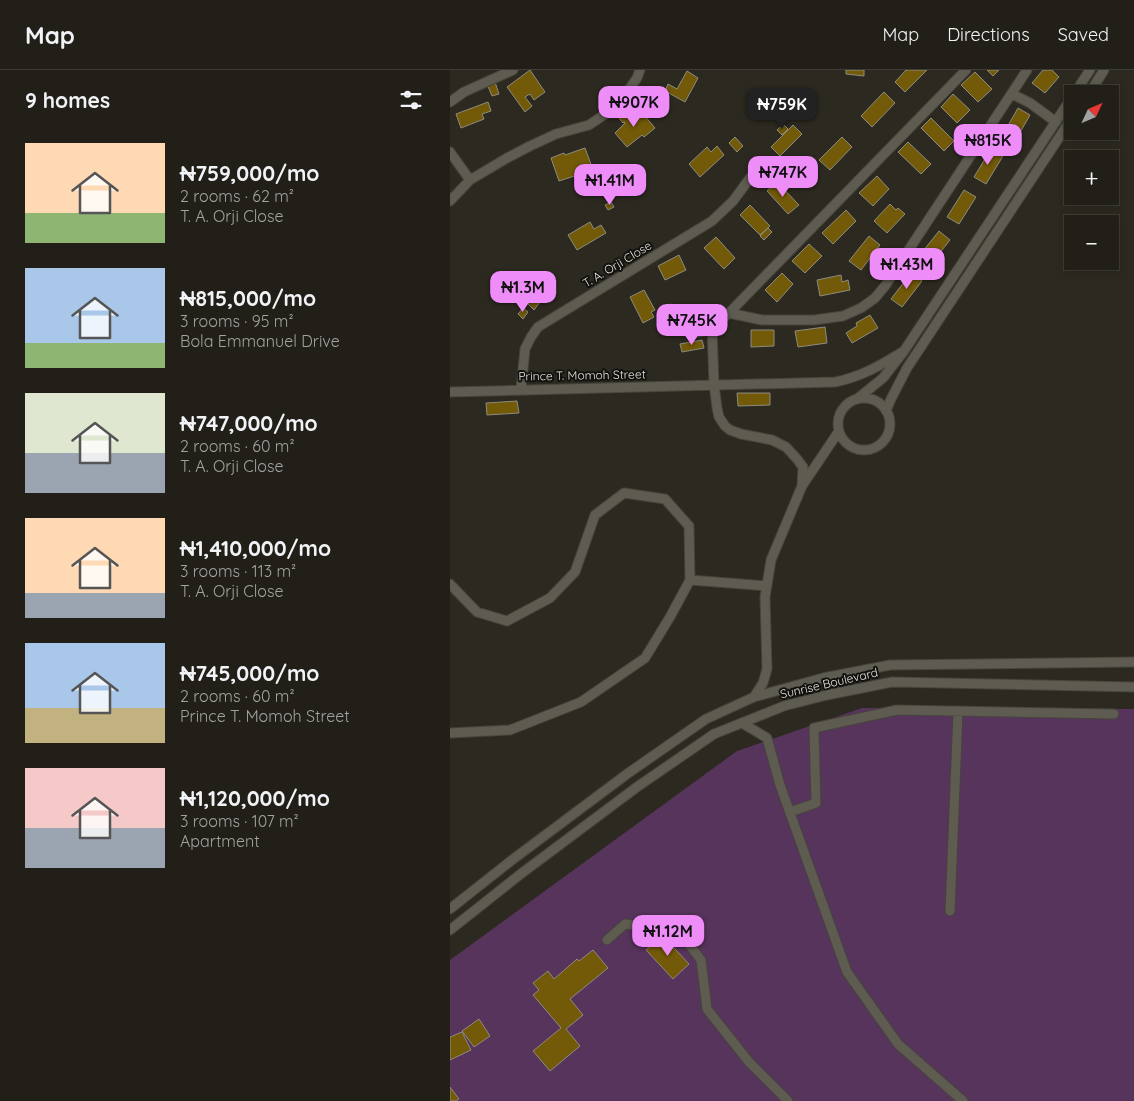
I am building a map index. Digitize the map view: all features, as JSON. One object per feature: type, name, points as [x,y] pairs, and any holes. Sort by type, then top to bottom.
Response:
[{"type":"street","points":[[450,102],[464,92],[513,70]]},
{"type":"street","points":[[450,201],[470,180],[530,146],[556,134],[589,125],[607,113],[619,104],[637,78],[640,70]]},
{"type":"street","points":[[670,308],[685,328],[701,332],[712,328],[729,313],[966,70]]},
{"type":"street","points":[[729,313],[762,320],[814,320],[843,316],[861,308],[875,298],[885,286],[1027,70]]},
{"type":"street","points":[[1080,85],[1090,70]]},
{"type":"street","points":[[1095,85],[1104,70]]},
{"type":"street","points":[[1012,94],[1030,103],[1056,122]]},
{"type":"street","points":[[858,399],[883,378],[904,351],[1064,109]]},
{"type":"street","points":[[886,411],[907,368],[1064,130]]},
{"type":"street","points":[[450,152],[470,180]]},
{"type":"street","name":"T. A. Orji Close","points":[[521,389],[525,349],[538,327],[712,221],[733,200],[753,174]]},
{"type":"street","points":[[712,328],[714,384],[719,417],[730,430],[772,440],[786,447],[803,467],[802,486]]},
{"type":"street","name":"Prince T. Momoh Street","points":[[450,392],[835,382],[863,374],[904,351]]},
{"type":"street","points":[[866,398],[874,400],[881,404],[886,411],[889,428],[881,443],[874,448],[865,450],[856,448],[848,444],[839,431],[840,414],[850,402],[866,398]]},
{"type":"street","points":[[754,697],[763,682],[767,670],[765,597],[771,560],[802,486],[839,431]]},
{"type":"street","points":[[450,584],[477,612],[507,621],[550,598],[575,572],[595,515],[624,493],[665,499],[689,526],[690,580],[645,658],[580,702],[510,730],[450,733]]},
{"type":"street","points":[[690,580],[766,586]]},
{"type":"street","name":"Sunrise Boulevard","points":[[450,909],[512,860],[706,719],[754,697],[823,678],[890,665],[1134,662]]},
{"type":"street","name":"Sunrise Boulevard","points":[[450,930],[522,873],[637,787],[714,734],[784,706],[892,682],[1134,687]]},
{"type":"street","points":[[790,812],[816,803],[814,728],[897,710],[1114,714]]},
{"type":"street","points":[[950,911],[958,712]]},
{"type":"street","points":[[742,723],[767,738],[780,785],[846,972],[898,1044],[963,1101]]},
{"type":"street","points":[[607,940],[625,924],[678,930],[701,960],[707,1009],[749,1062],[788,1101]]},
{"type":"shaded area","points":[[862,708],[1134,709],[1134,1101],[450,1101],[450,960],[737,751]]},
{"type":"building","points":[[530,70],[545,92],[534,100],[530,94],[525,97],[532,106],[525,112],[507,87]]},
{"type":"building","points":[[846,70],[864,70],[864,76],[846,74]]},
{"type":"building","points":[[906,70],[927,70],[905,92],[895,82]]},
{"type":"building","points":[[987,70],[999,70],[993,76]]},
{"type":"building","points":[[1043,70],[1052,70],[1059,77],[1045,93],[1032,83]]},
{"type":"building","points":[[687,71],[698,78],[685,102],[665,91],[668,84],[677,89]]},
{"type":"building","points":[[975,72],[992,89],[978,102],[961,85]]},
{"type":"building","points":[[495,82],[499,94],[492,96],[487,84]]},
{"type":"building","points":[[884,92],[895,103],[872,127],[861,116]]},
{"type":"building","points":[[953,94],[970,110],[957,123],[941,107]]},
{"type":"building","points":[[488,102],[491,111],[482,114],[484,119],[461,128],[456,114]]},
{"type":"building","points":[[1018,108],[1030,115],[1014,143],[1002,136]]},
{"type":"building","points":[[639,109],[655,128],[644,137],[642,135],[627,147],[615,133],[625,123],[619,118],[625,113],[629,117]]},
{"type":"building","points":[[931,118],[954,141],[944,151],[921,128]]},
{"type":"building","points":[[783,124],[788,129],[782,135],[777,130]]},
{"type":"building","points":[[793,125],[802,134],[780,156],[771,147]]},
{"type":"building","points":[[735,137],[743,146],[737,152],[729,143]]},
{"type":"building","points":[[842,137],[852,147],[830,170],[819,160]]},
{"type":"building","points":[[908,142],[931,164],[921,174],[898,152]]},
{"type":"building","points":[[717,146],[724,155],[700,177],[689,164],[707,147],[711,152]]},
{"type":"building","points":[[585,148],[593,170],[559,181],[551,158]]},
{"type":"building","points":[[991,149],[1003,156],[986,184],[974,177]]},
{"type":"building","points":[[877,176],[889,189],[873,206],[859,193]]},
{"type":"building","points":[[777,182],[799,205],[788,214],[767,191]]},
{"type":"building","points":[[964,190],[976,197],[959,224],[947,217]]},
{"type":"building","points":[[611,202],[614,207],[608,210],[605,205]]},
{"type":"building","points":[[890,204],[896,210],[898,208],[905,214],[887,233],[874,221]]},
{"type":"building","points":[[750,205],[770,226],[760,235],[740,215]]},
{"type":"building","points":[[846,210],[856,221],[833,244],[822,233]]},
{"type":"building","points":[[590,222],[594,229],[601,225],[606,233],[577,250],[568,235]]},
{"type":"building","points":[[768,228],[772,232],[764,240],[760,236]]},
{"type":"building","points":[[939,231],[950,240],[930,265],[919,256]]},
{"type":"building","points":[[869,236],[880,245],[861,270],[849,261]]},
{"type":"building","points":[[716,237],[735,258],[724,269],[704,248]]},
{"type":"building","points":[[809,244],[822,256],[805,273],[792,261]]},
{"type":"building","points":[[679,255],[686,270],[665,280],[658,266]]},
{"type":"building","points":[[782,273],[793,284],[777,302],[765,290]]},
{"type":"building","points":[[911,273],[922,281],[902,307],[891,299]]},
{"type":"building","points":[[841,275],[842,282],[848,280],[850,290],[820,296],[817,280]]},
{"type":"building","points":[[644,290],[655,310],[651,312],[654,317],[643,323],[630,297]]},
{"type":"building","points":[[534,297],[540,302],[534,310],[528,304]]},
{"type":"building","points":[[523,308],[528,312],[523,319],[518,314]]},
{"type":"building","points":[[870,315],[878,328],[852,343],[846,333],[857,326],[856,323]]},
{"type":"building","points":[[825,327],[827,343],[798,347],[795,331]]},
{"type":"building","points":[[751,330],[774,330],[774,346],[751,347]]},
{"type":"building","points":[[702,340],[704,348],[682,352],[680,344]]},
{"type":"building","points":[[737,393],[770,393],[770,405],[738,406]]},
{"type":"building","points":[[517,401],[519,413],[487,415],[486,403]]},
{"type":"building","points":[[662,935],[689,964],[673,979],[646,950]]},
{"type":"building","points":[[593,950],[608,968],[570,999],[583,1015],[566,1029],[580,1046],[550,1071],[533,1051],[561,1028],[533,995],[539,990],[533,983],[548,971],[554,979],[577,959],[579,961]]},
{"type":"building","points":[[479,1019],[490,1036],[474,1047],[462,1031]]},
{"type":"building","points":[[462,1032],[471,1050],[450,1060],[450,1037]]},
{"type":"building","points":[[450,1087],[459,1099],[456,1101],[450,1101]]}]
